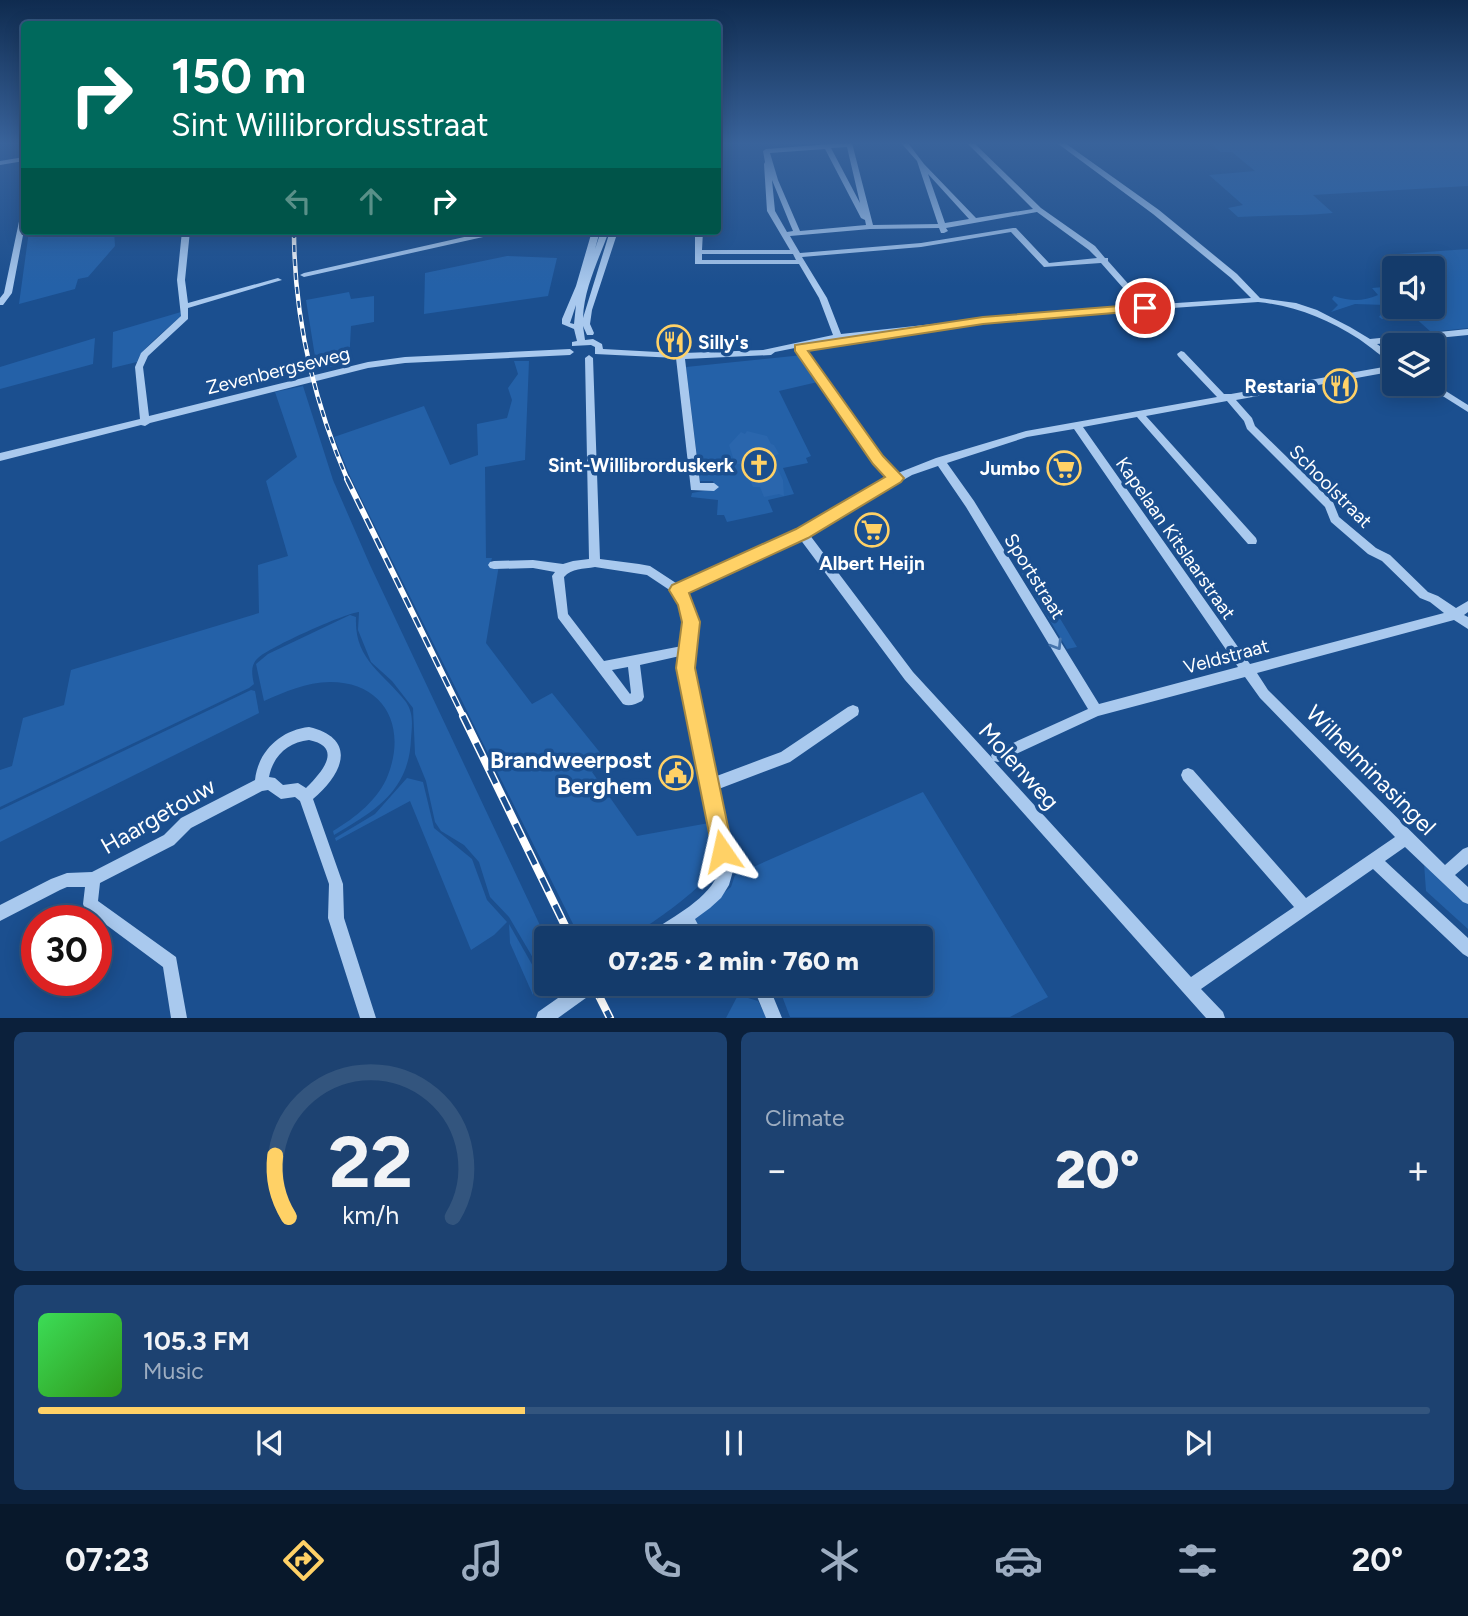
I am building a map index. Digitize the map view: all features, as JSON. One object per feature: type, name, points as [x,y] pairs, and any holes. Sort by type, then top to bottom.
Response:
[{"type":"street","points":[[769,191],[771,211],[827,306],[839,339]]},
{"type":"street","points":[[781,191],[797,233]]},
{"type":"street","points":[[850,191],[868,224]]},
{"type":"street","points":[[862,191],[868,224]]},
{"type":"street","points":[[930,191],[948,240]]},
{"type":"street","points":[[947,191],[973,219]]},
{"type":"street","points":[[1019,191],[1038,209],[1105,260],[1145,308]]},
{"type":"street","points":[[1126,191],[1234,276],[1258,300]]},
{"type":"street","points":[[785,234],[868,224],[943,226],[1038,209]]},
{"type":"street","points":[[0,303],[8,293],[21,229]]},
{"type":"street","points":[[699,235],[698,262],[798,256],[948,240],[1013,230],[1047,265],[1105,260]]},
{"type":"street","points":[[145,423],[139,367],[144,355],[185,317],[181,280],[186,235]]},
{"type":"street","points":[[304,275],[483,235]]},
{"type":"street","points":[[580,321],[566,324],[595,235]]},
{"type":"street","points":[[581,341],[580,321],[604,235]]},
{"type":"street","points":[[580,321],[612,235]]},
{"type":"street","points":[[183,306],[278,280]]},
{"type":"street","points":[[595,563],[593,355],[597,344],[581,341],[574,345],[570,352],[577,358],[593,355],[682,356],[766,351],[1016,317],[1258,300],[1287,302],[1318,312],[1382,352]]},
{"type":"street","points":[[580,321],[590,333]]},
{"type":"street","points":[[1369,342],[1468,331]]},
{"type":"street","points":[[798,346],[878,460],[896,478]]},
{"type":"street","name":"Zevenbergseweg","points":[[0,457],[369,365],[418,359],[570,352]]},
{"type":"street","name":"Schoolstraat","points":[[1181,354],[1249,420],[1250,427],[1281,461],[1329,505],[1335,519],[1372,551],[1392,564],[1424,595],[1434,598],[1468,624]]},
{"type":"street","points":[[682,356],[695,487],[714,487]]},
{"type":"street","points":[[678,590],[802,533],[896,478],[987,444],[1138,413],[1382,370]]},
{"type":"street","points":[[1445,395],[1468,409]]},
{"type":"street","points":[[1138,413],[1252,541]]},
{"type":"street","name":"Kapelaan Kitslaarstraat","points":[[1076,425],[1247,671]]},
{"type":"street","name":"Sportstraat","points":[[940,461],[970,504],[1096,711]]},
{"type":"street","name":"Molenweg","points":[[802,533],[909,676],[1217,1017]]},
{"type":"street","points":[[633,660],[638,697],[626,700],[562,615],[558,576],[564,569],[573,565],[595,563],[650,571],[678,590],[686,604],[691,622],[685,668],[726,871],[723,882],[711,900],[672,926]]},
{"type":"street","points":[[494,565],[533,564],[564,569]]},
{"type":"street","name":"Veldstraat","points":[[998,756],[1096,711],[1455,615],[1468,606]]},
{"type":"street","points":[[601,667],[686,650]]},
{"type":"street","name":"Wilhelminasingel","points":[[1247,671],[1264,694],[1468,897]]},
{"type":"street","points":[[709,786],[785,757],[853,711]]},
{"type":"street","points":[[305,797],[319,788],[334,762],[334,750],[328,741],[318,735],[299,736],[279,746],[264,764],[261,785],[270,783],[281,792],[298,790],[305,797],[336,884],[335,918],[368,1017]]},
{"type":"street","points":[[1188,775],[1304,907]]},
{"type":"street","name":"Haargetouw","points":[[0,914],[56,884],[93,878],[169,840],[186,823],[261,785]]},
{"type":"street","points":[[1190,987],[1406,838]]},
{"type":"street","points":[[1444,875],[1468,854]]},
{"type":"street","points":[[1375,861],[1468,949]]},
{"type":"street","points":[[93,878],[90,904],[170,963],[179,1017]]},
{"type":"street","points":[[685,917],[690,926]]},
{"type":"street","points":[[544,1017],[574,996]]},
{"type":"street","points":[[765,996],[774,1017]]},
{"type":"shaded area","points":[[1227,191],[1390,191],[1313,195],[1333,213],[1238,217],[1228,208],[1243,205]]},
{"type":"shaded area","points":[[28,235],[114,235],[115,246],[88,277],[78,279],[75,289],[19,304]]},
{"type":"shaded area","points":[[1468,249],[1468,328],[1431,332],[1416,319],[1445,319],[1445,256],[1384,255]]},
{"type":"shaded area","points":[[507,256],[557,258],[548,296],[424,314],[425,273]]},
{"type":"shaded area","points":[[1382,287],[1382,305],[1355,304],[1331,312],[1338,305],[1332,299],[1334,296],[1361,300],[1378,295],[1372,288]]},
{"type":"shaded area","points":[[349,292],[351,299],[374,296],[374,322],[351,326],[349,364],[317,369],[306,300]]},
{"type":"shaded area","points":[[181,312],[181,316],[149,345],[137,362],[112,368],[113,332]]},
{"type":"shaded area","points":[[95,338],[93,364],[0,389],[0,367]]},
{"type":"shaded area","points":[[803,355],[822,381],[779,391],[811,456],[806,458],[808,463],[783,468],[794,494],[768,500],[773,512],[727,522],[724,515],[717,515],[718,500],[691,497],[692,493],[715,489],[713,481],[700,481],[686,367]]},
{"type":"shaded area","points":[[514,361],[529,361],[525,460],[485,467],[486,558],[492,558],[490,565],[499,565],[486,643],[532,704],[552,693],[606,760],[592,772],[637,836],[709,823],[713,860],[711,872],[685,898],[646,926],[574,926],[350,476],[334,437],[424,406],[450,465],[478,455],[477,424],[507,418],[512,400],[508,388],[518,374]]},
{"type":"shaded area","points":[[303,386],[333,480],[370,565],[540,926],[534,926],[534,960],[509,917],[490,897],[479,862],[464,845],[441,831],[435,822],[426,781],[415,754],[413,708],[392,681],[371,662],[358,630],[359,612],[323,625],[265,653],[254,664],[254,684],[249,688],[0,807],[0,770],[12,766],[23,718],[64,705],[71,670],[259,613],[258,565],[288,556],[266,481],[297,457],[275,392]]},
{"type":"shaded area","points":[[1027,563],[1077,647],[1067,649],[1018,567]]},
{"type":"shaded area","points":[[350,615],[356,617],[357,632],[365,655],[409,706],[412,729],[409,757],[397,786],[376,808],[334,835],[333,831],[358,814],[372,800],[388,775],[395,740],[386,710],[365,690],[349,684],[330,682],[304,686],[264,701],[256,664],[268,654]]},
{"type":"shaded area","points":[[251,690],[255,691],[259,713],[0,842],[0,810]]},
{"type":"shaded area","points":[[407,778],[423,782],[434,828],[472,859],[487,900],[507,922],[494,935],[471,950],[410,801],[336,841],[335,838],[375,814]]},
{"type":"shaded area","points":[[923,792],[1048,997],[1010,1017],[790,1017],[782,996],[933,996],[933,926],[686,926],[684,924],[731,887],[735,875]]},
{"type":"shaded area","points":[[1424,863],[1468,903],[1468,929],[1426,891]]},
{"type":"shaded area","points":[[509,924],[534,968],[533,995],[510,943]]},
{"type":"shaded area","points":[[737,996],[741,996],[758,1001],[767,1018],[726,1018]]},
{"type":"building","name":"Sint-Willibrorduskerk","points":[[747,431],[767,436],[774,445],[779,454],[772,457],[783,480],[784,496],[779,494],[764,497],[760,487],[753,487],[742,464],[735,464],[729,445],[741,432],[745,434]]},
{"type":"railway","points":[[294,235],[298,295],[308,359],[325,421],[348,481]]},
{"type":"railway","points":[[347,479],[464,718]]},
{"type":"railway","points":[[463,716],[565,926]]},
{"type":"railway","points":[[599,996],[610,1018]]},
{"type":"place","name":"Silly's","points":[[674,342]]},
{"type":"place","name":"Restaria","points":[[1340,386]]},
{"type":"place","name":"Sint-Willibrorduskerk","points":[[759,465]]},
{"type":"place","name":"Jumbo","points":[[1064,468]]},
{"type":"place","name":"Albert Heijn","points":[[872,530]]},
{"type":"place","name":"Brandweerpost Berghem","points":[[676,773]]},
{"type":"route","points":[[722,851],[685,668],[691,622],[686,604],[678,590],[802,533],[896,478],[878,460],[800,348],[983,320],[1145,308]]}]
